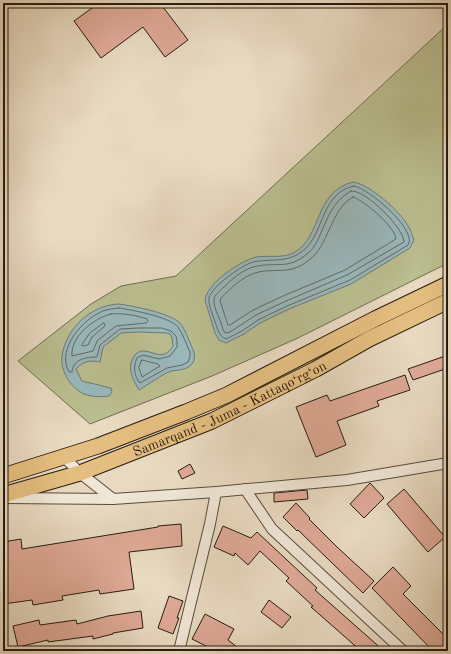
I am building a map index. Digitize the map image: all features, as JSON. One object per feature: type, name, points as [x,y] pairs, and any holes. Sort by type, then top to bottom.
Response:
[{"type":"main road","name":"Samarqand - Juma - Kattaqo‘rg‘on","points":[[3,476],[105,444],[227,395],[375,319],[448,284]]},
{"type":"main road","name":"Samarqand - Juma - Kattaqo‘rg‘on","points":[[3,495],[80,473],[212,421],[448,301]]},
{"type":"street","points":[[64,457],[80,473],[113,499]]},
{"type":"street","points":[[3,498],[113,499],[216,492],[347,480],[448,463]]},
{"type":"street","points":[[245,489],[272,529],[403,651]]},
{"type":"street","points":[[179,651],[210,524],[216,492]]},
{"type":"green space","points":[[448,24],[448,263],[298,338],[212,376],[90,424],[18,361],[91,304],[121,286],[176,276]]},
{"type":"water","points":[[353,182],[360,184],[384,199],[398,213],[411,231],[414,240],[410,248],[351,284],[289,309],[260,323],[244,334],[226,343],[219,340],[215,333],[205,300],[207,293],[212,287],[225,274],[249,259],[261,256],[281,256],[295,252],[304,245],[310,236],[325,204],[331,195],[340,187]]},
{"type":"water","points":[[119,304],[142,308],[175,319],[180,323],[185,331],[193,350],[193,363],[182,370],[168,372],[139,390],[131,370],[131,362],[134,357],[141,351],[162,355],[166,354],[173,346],[172,338],[170,334],[166,333],[121,333],[103,347],[100,362],[87,362],[81,364],[76,369],[82,381],[111,388],[112,392],[109,396],[100,397],[84,394],[75,388],[67,378],[62,362],[64,346],[74,328],[82,320],[99,309],[109,305]]},
{"type":"building","points":[[99,3],[160,3],[188,40],[165,57],[143,27],[101,58],[74,21]]},
{"type":"building","points":[[448,355],[448,368],[413,380],[408,369]]},
{"type":"building","points":[[405,375],[410,390],[377,401],[379,406],[337,421],[346,445],[316,457],[296,407],[327,395],[330,401]]},
{"type":"building","points":[[190,464],[195,473],[182,479],[178,471]]},
{"type":"building","points":[[370,483],[384,498],[364,518],[350,504]]},
{"type":"building","points":[[404,489],[445,537],[428,552],[387,504]]},
{"type":"building","points":[[307,490],[308,499],[274,502],[274,493]]},
{"type":"building","points":[[296,503],[310,518],[309,519],[337,547],[374,581],[363,593],[283,517]]},
{"type":"building","points":[[181,524],[182,546],[129,552],[134,589],[100,594],[99,590],[62,596],[63,600],[33,605],[32,600],[3,604],[3,542],[21,539],[22,549],[158,526]]},
{"type":"building","points":[[223,526],[251,538],[257,532],[317,588],[315,590],[384,651],[361,651],[311,607],[313,606],[286,581],[289,578],[260,551],[248,565],[235,553],[234,556],[214,547]]},
{"type":"building","points":[[393,567],[411,586],[403,594],[448,639],[448,651],[433,651],[372,588]]},
{"type":"building","points":[[169,596],[183,601],[173,634],[158,628]]},
{"type":"building","points":[[269,600],[291,617],[282,628],[261,612]]},
{"type":"building","points":[[141,611],[143,628],[113,633],[93,639],[93,636],[48,642],[48,640],[18,647],[13,626],[39,620],[40,625],[76,620],[77,624],[108,616]]},
{"type":"building","points":[[205,614],[234,629],[228,640],[242,651],[216,651],[192,639]]}]
